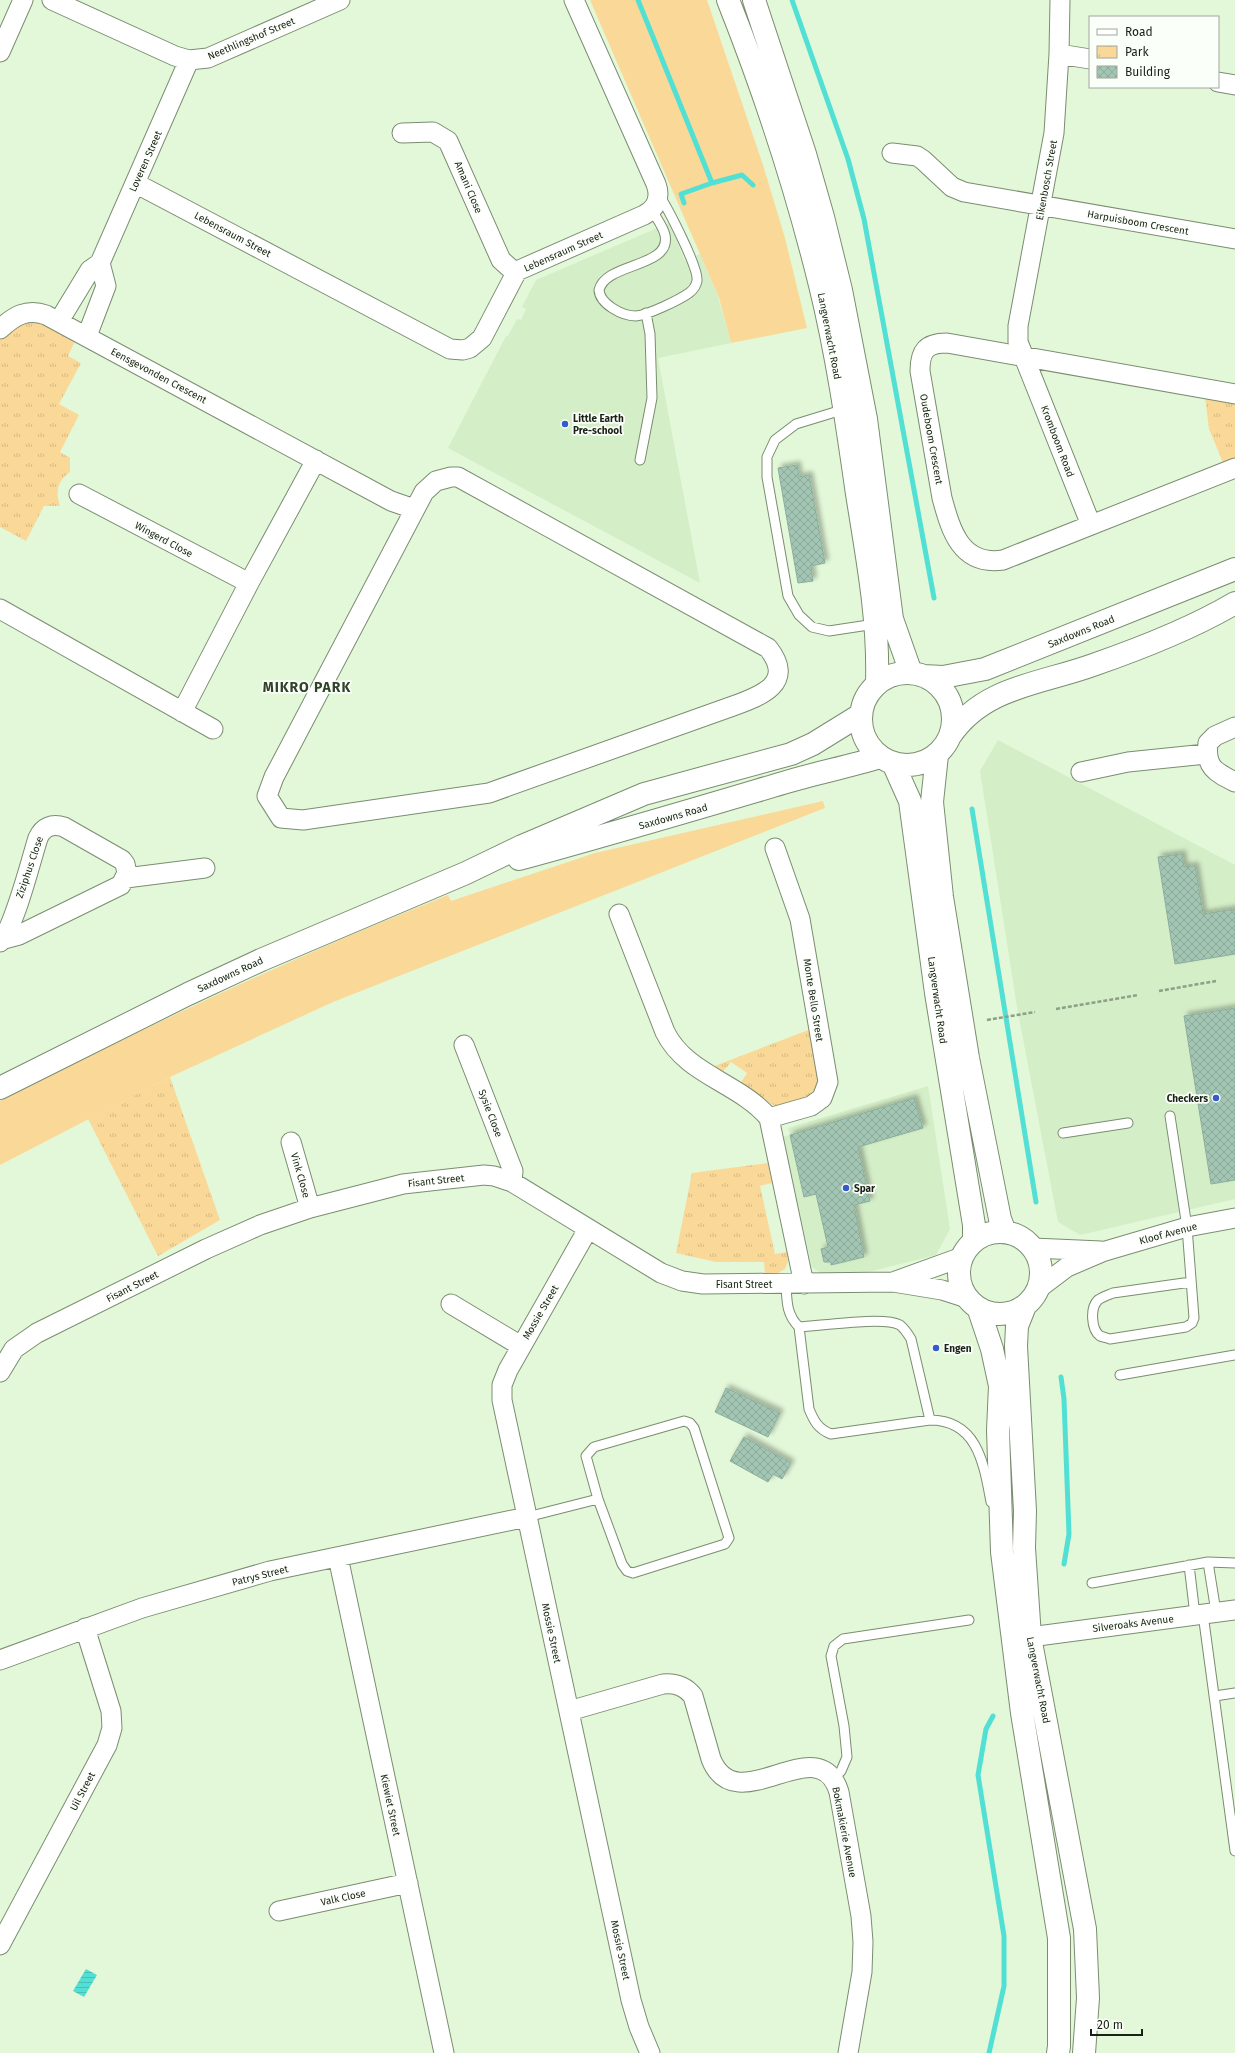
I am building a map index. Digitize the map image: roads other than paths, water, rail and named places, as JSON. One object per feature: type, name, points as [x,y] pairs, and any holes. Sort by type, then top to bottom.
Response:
[{"type":"street","points":[[0,52],[24,0]]},
{"type":"street","name":"Neethlingshof Street","points":[[52,0],[175,56],[189,60],[199,60],[212,56],[340,0]]},
{"type":"street","points":[[574,0],[655,202]]},
{"type":"street","name":"Langverwacht Road","points":[[728,0],[782,149],[820,287],[845,409],[875,624],[878,653],[877,683]]},
{"type":"street","name":"Langverwacht Road","points":[[754,0],[805,154],[823,217],[841,290],[866,419],[892,619],[917,674]]},
{"type":"street","name":"Eikenbosch Street","points":[[1024,357],[1018,342],[1018,326],[1054,133],[1059,54],[1060,0]]},
{"type":"street","points":[[1059,54],[1089,59]]},
{"type":"street","name":"Loveren Street","points":[[59,321],[90,270],[100,263],[189,60]]},
{"type":"street","points":[[1219,82],[1235,85]]},
{"type":"street","name":"Amani Close","points":[[402,133],[433,132],[448,141],[501,260],[511,269],[517,271]]},
{"type":"street","name":"Harpuisboom Crescent","points":[[892,153],[916,156],[924,160],[952,187],[964,192],[1235,239]]},
{"type":"street","name":"Lebensraum Street","points":[[135,183],[450,349],[456,350],[470,348],[482,338],[517,271],[644,215],[655,202]]},
{"type":"street","points":[[87,336],[99,309],[106,286],[100,263]]},
{"type":"street","name":"Eensgevonden Crescent","points":[[0,329],[16,316],[31,312],[46,315],[391,501],[414,510]]},
{"type":"street","name":"Oudeboom Crescent","points":[[1235,394],[947,343],[936,343],[929,346],[920,359],[920,371],[940,483],[948,518],[960,544],[967,553],[990,562],[1003,560],[1235,468]]},
{"type":"street","name":"Kromboom Road","points":[[1024,357],[1091,525]]},
{"type":"street","points":[[182,712],[249,583],[316,460]]},
{"type":"street","points":[[458,477],[768,648],[777,660],[778,673],[772,686],[762,695],[733,706],[489,793],[303,820],[281,818],[267,796],[274,777],[414,510],[429,486],[443,478],[458,477]]},
{"type":"street","name":"Wingerd Close","points":[[79,494],[249,583]]},
{"type":"street","name":"Saxdowns Road","points":[[917,674],[943,677],[985,669],[1235,569]]},
{"type":"street","points":[[950,736],[953,724],[949,700],[934,681],[917,674],[899,673],[887,677],[877,683],[869,692],[863,703],[860,715],[861,727],[864,738],[871,748],[886,760],[914,765],[937,755],[944,746],[960,721],[975,708],[1009,690],[1093,665],[1205,621],[1235,603]]},
{"type":"street","points":[[0,609],[213,729]]},
{"type":"street","name":"Saxdowns Road","points":[[0,1088],[188,994],[261,960],[466,873],[522,846],[644,794],[791,754],[813,744],[860,715]]},
{"type":"street","points":[[1235,727],[1215,736],[1208,742],[1206,754],[1215,772],[1235,782]]},
{"type":"street","points":[[1080,772],[1128,762],[1206,754]]},
{"type":"street","name":"Langverwacht Road","points":[[937,755],[932,802],[942,897],[968,1058],[1000,1219],[1005,1232]]},
{"type":"street","name":"Langverwacht Road","points":[[886,760],[910,801],[936,993],[974,1225],[974,1240]]},
{"type":"street","name":"Saxdowns Road","points":[[466,873],[661,820],[790,781],[886,760]]},
{"type":"street","name":"Ziziphus Close","points":[[49,827],[64,827],[122,860],[127,868],[126,878],[122,884],[19,935],[2,940],[11,922],[40,833],[49,827]]},
{"type":"street","name":"Monte Bello Street","points":[[769,1118],[811,1106],[822,1098],[828,1082],[800,919],[775,848]]},
{"type":"street","points":[[126,878],[205,868]]},
{"type":"street","points":[[619,914],[665,1032],[674,1048],[687,1061],[758,1105],[769,1118],[795,1284]]},
{"type":"street","name":"Sysie Close","points":[[464,1045],[513,1170],[512,1182]]},
{"type":"street","name":"Vink Close","points":[[291,1142],[310,1208]]},
{"type":"street","name":"Fisant Street","points":[[0,1372],[14,1349],[37,1334],[206,1249],[260,1225],[310,1208],[403,1184],[484,1175],[494,1176],[512,1182],[661,1273],[682,1281],[703,1284],[893,1282],[942,1290],[973,1304]]},
{"type":"street","name":"Kloof Avenue","points":[[1038,1289],[1067,1267],[1102,1252],[1187,1227],[1235,1218]]},
{"type":"street","name":"Mossie Street","points":[[588,1229],[504,1378],[502,1393],[527,1517],[631,2000],[650,2053]]},
{"type":"street","points":[[994,1232],[1005,1232],[1025,1240],[1033,1248],[1038,1257],[1041,1268],[1038,1289],[1033,1298],[1025,1306],[1005,1314],[995,1314],[973,1304],[959,1279],[959,1268],[962,1257],[974,1240],[994,1232]]},
{"type":"street","name":"Kloof Avenue","points":[[1033,1248],[1102,1252]]},
{"type":"street","name":"Fisant Street","points":[[893,1282],[962,1257]]},
{"type":"street","points":[[451,1304],[521,1346]]},
{"type":"street","name":"Langverwacht Road","points":[[973,1304],[992,1349],[1000,1386],[998,1430],[1002,1552],[1022,1713],[1059,1938],[1060,2046],[1058,2053]]},
{"type":"street","name":"Langverwacht Road","points":[[1025,1306],[1017,1326],[1016,1346],[1025,1511],[1024,1548],[1030,1637],[1085,1929],[1088,1998],[1084,2053]]},
{"type":"street","name":"Patrys Street","points":[[0,1660],[85,1628],[226,1583],[270,1571],[527,1517]]},
{"type":"street","name":"Kiewiet Street","points":[[338,1557],[444,2053]]},
{"type":"street","name":"Silveroaks Avenue","points":[[1030,1637],[1235,1610]]},
{"type":"street","name":"Uil Street","points":[[0,1945],[107,1746],[112,1728],[111,1711],[85,1628]]},
{"type":"street","name":"Bokmakierie Avenue","points":[[569,1711],[663,1684],[676,1684],[688,1691],[693,1696],[712,1763],[719,1774],[726,1779],[732,1782],[746,1783],[808,1767],[820,1769],[833,1778],[839,1792],[863,1942],[862,1972],[848,2053]]},
{"type":"street","name":"Valk Close","points":[[279,1911],[408,1883]]},
{"type":"lane","points":[[655,202],[666,205],[695,268],[697,280],[693,290],[689,293],[646,313],[631,315],[606,304],[601,298],[599,290],[606,277],[654,256],[662,250],[665,234],[655,202]]},
{"type":"lane","points":[[640,460],[652,398],[650,334],[646,313]]},
{"type":"lane","points":[[845,409],[796,424],[775,440],[766,457],[767,477],[788,596],[799,615],[812,627],[829,631],[875,624]]},
{"type":"lane","points":[[1170,1116],[1187,1227],[1190,1282],[1194,1318],[1192,1323],[1186,1327],[1110,1339],[1100,1335],[1096,1329],[1093,1312],[1094,1306],[1104,1297],[1112,1294],[1190,1282]]},
{"type":"lane","points":[[1063,1133],[1128,1123]]},
{"type":"lane","points":[[795,1284],[787,1309],[792,1320],[799,1327],[809,1409],[814,1421],[822,1430],[831,1434],[930,1420],[943,1420],[953,1424],[969,1435],[979,1452],[986,1474],[1002,1552]]},
{"type":"lane","points":[[799,1327],[881,1321],[898,1324],[906,1330],[911,1339],[930,1420]]},
{"type":"lane","points":[[1120,1375],[1235,1355]]},
{"type":"lane","points":[[684,1421],[690,1423],[694,1428],[729,1538],[725,1544],[633,1573],[627,1571],[622,1564],[598,1499],[586,1456],[589,1450],[594,1447],[684,1421]]},
{"type":"lane","points":[[527,1517],[598,1499]]},
{"type":"lane","points":[[1208,1562],[1205,1614],[1235,1851]]},
{"type":"lane","points":[[1092,1583],[1208,1562],[1235,1563]]},
{"type":"lane","points":[[1189,1565],[1205,1614]]},
{"type":"lane","points":[[833,1778],[841,1772],[847,1757],[844,1726],[831,1656],[834,1646],[843,1639],[969,1620]]},
{"type":"lane","points":[[1215,1696],[1235,1693]]},
{"type":"water","points":[[86,1969],[97,1975],[84,1997],[73,1991]]},
{"type":"waterway","points":[[638,0],[712,183],[742,175],[753,185]]},
{"type":"waterway","points":[[792,0],[848,159],[864,219],[934,598]]},
{"type":"waterway","points":[[684,203],[681,194],[712,183]]},
{"type":"waterway","points":[[972,809],[1036,1202]]},
{"type":"waterway","points":[[1061,1377],[1064,1399],[1069,1534],[1064,1564]]},
{"type":"waterway","points":[[989,2053],[1004,1986],[1004,1936],[978,1775],[986,1729],[993,1716]]},
{"type":"place","name":"Little Earth Pre-school","points":[[565,424]]},
{"type":"place","name":"Checkers","points":[[1216,1098]]},
{"type":"place","name":"Spar","points":[[846,1188]]},
{"type":"place","name":"Engen","points":[[936,1348]]},
{"type":"district","name":"MIKRO PARK","points":[[307,687]]}]
